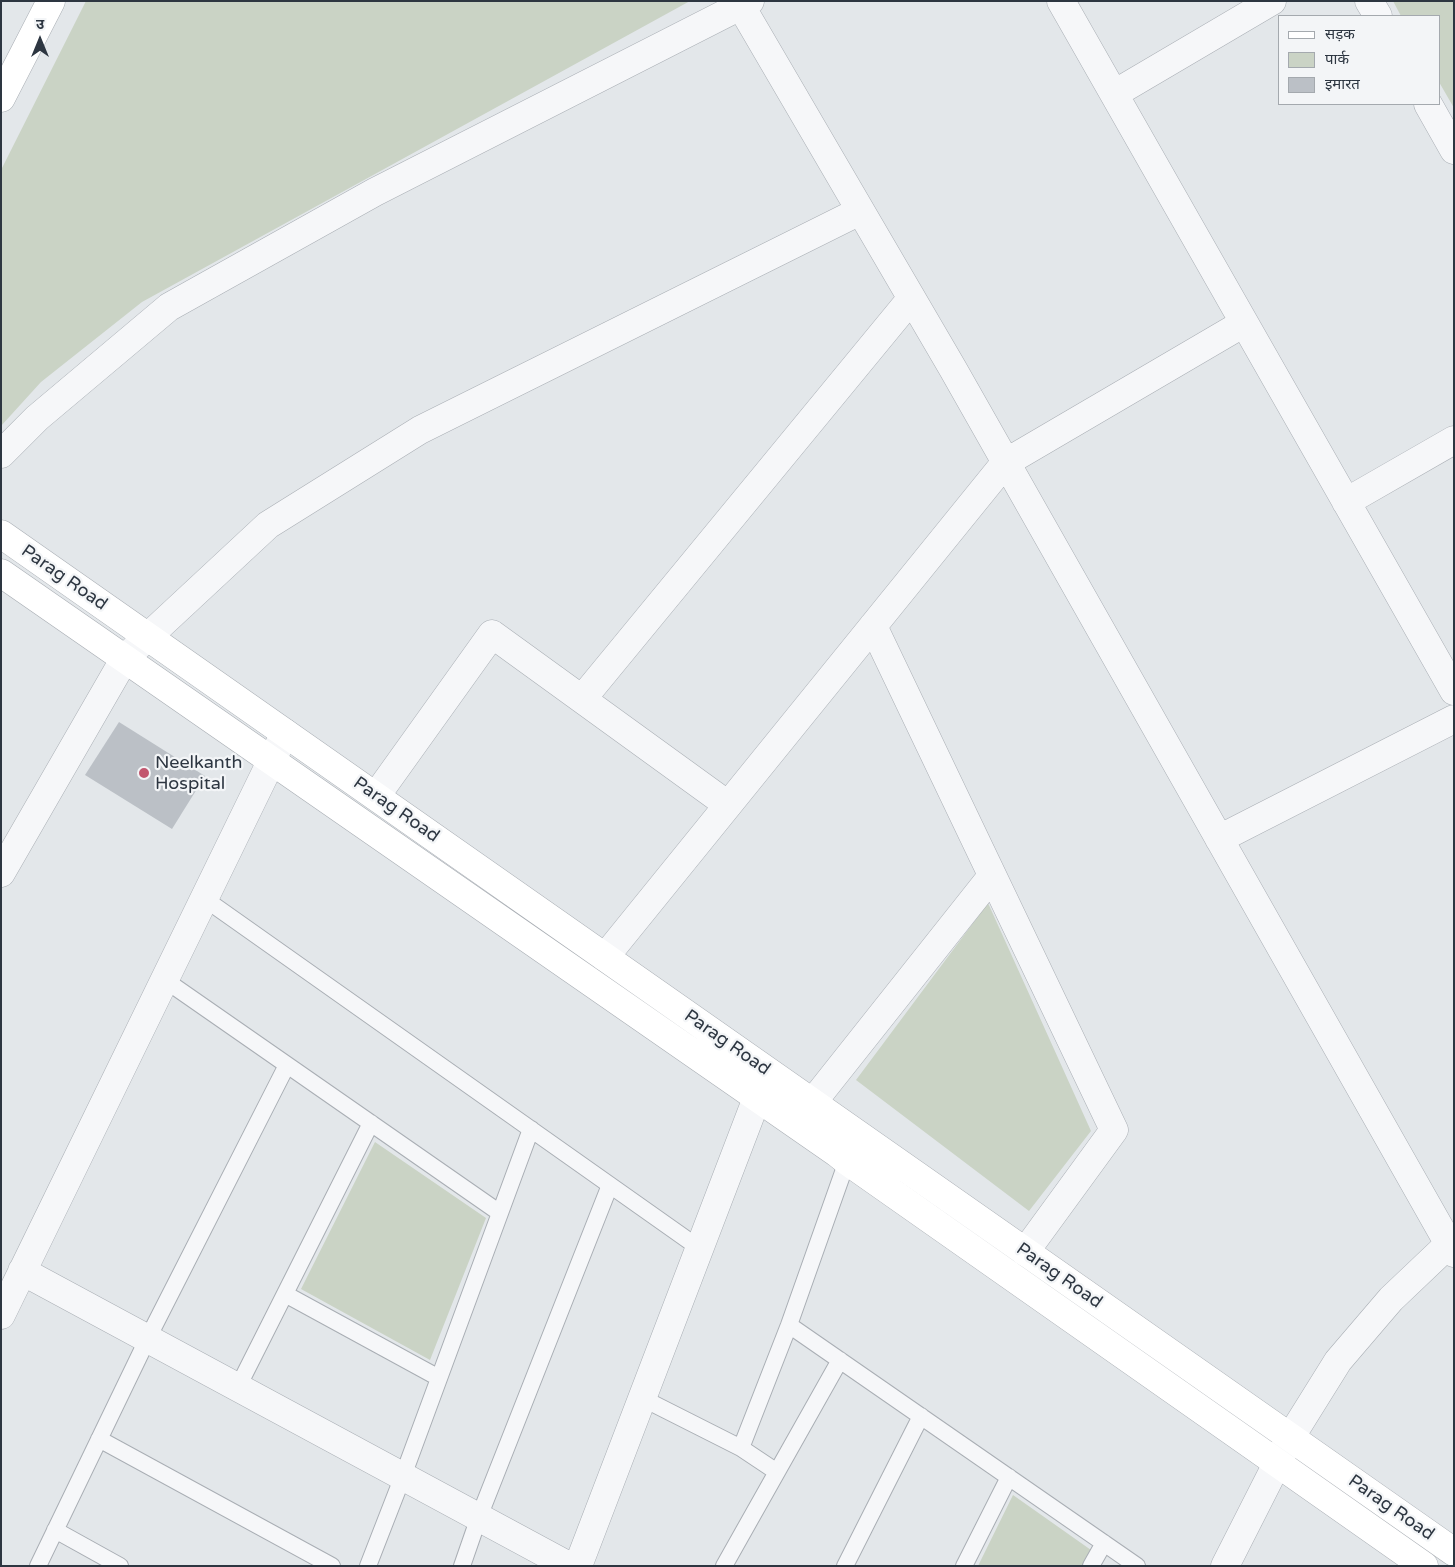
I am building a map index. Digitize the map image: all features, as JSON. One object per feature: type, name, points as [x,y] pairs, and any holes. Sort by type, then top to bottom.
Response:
[{"type":"street","points":[[1,98],[51,1]]},
{"type":"street","points":[[1061,1],[1454,691]]},
{"type":"street","points":[[1114,94],[1272,1]]},
{"type":"street","points":[[1369,1],[1377,15]]},
{"type":"street","points":[[1,454],[37,418],[169,307],[375,192],[743,3],[1452,1246],[1392,1299],[1338,1361],[1290,1438],[1224,1566]]},
{"type":"street","points":[[1429,105],[1454,150]]},
{"type":"street","points":[[1,873],[125,658],[268,525],[420,430],[860,211]]},
{"type":"street","points":[[582,699],[911,298]]},
{"type":"street","points":[[605,958],[1005,463],[1244,323]]},
{"type":"street","points":[[1346,502],[1454,440]]},
{"type":"street","name":"Parag Road","points":[[1,534],[1454,1552]]},
{"type":"street","name":"Parag Road","points":[[1,573],[837,1153],[1424,1566]]},
{"type":"street","points":[[872,626],[1114,1130],[1025,1252]]},
{"type":"street","points":[[376,796],[492,634],[728,806]]},
{"type":"street","points":[[1219,839],[1454,719]]},
{"type":"street","points":[[1,1315],[285,733]]},
{"type":"street","points":[[812,1103],[992,876]]},
{"type":"street","points":[[578,1566],[767,1071]]},
{"type":"street","points":[[22,1271],[569,1566]]},
{"type":"lane","points":[[205,899],[699,1248]]},
{"type":"lane","points":[[165,980],[500,1213]]},
{"type":"lane","points":[[38,1566],[148,1338],[287,1065]]},
{"type":"lane","points":[[238,1387],[371,1123]]},
{"type":"lane","points":[[368,1566],[531,1129]]},
{"type":"lane","points":[[741,1448],[789,1325],[847,1161]]},
{"type":"lane","points":[[462,1566],[479,1517],[610,1185]]},
{"type":"lane","points":[[285,1294],[439,1378]]},
{"type":"lane","points":[[789,1325],[1137,1566]]},
{"type":"lane","points":[[724,1566],[840,1360]]},
{"type":"lane","points":[[642,1398],[741,1448],[777,1472]]},
{"type":"lane","points":[[845,1566],[922,1416]]},
{"type":"lane","points":[[99,1439],[332,1566]]},
{"type":"lane","points":[[964,1566],[1009,1477]]},
{"type":"lane","points":[[56,1530],[120,1566]]},
{"type":"lane","points":[[1091,1566],[1104,1543]]},
{"type":"green space","points":[[86,1],[690,1],[142,302],[41,382],[1,426],[1,170]]},
{"type":"green space","points":[[1393,1],[1454,1],[1454,108],[1440,84],[1440,15],[1400,15]]},
{"type":"green space","points":[[988,903],[1091,1131],[1029,1211],[856,1080]]},
{"type":"green space","points":[[375,1142],[486,1218],[430,1360],[301,1289]]},
{"type":"green space","points":[[1013,1495],[1091,1550],[1082,1566],[978,1566]]},
{"type":"building","points":[[119,722],[205,776],[172,829],[85,775]]},
{"type":"place","name":"Neelkanth Hospital","points":[[144,773]]}]
